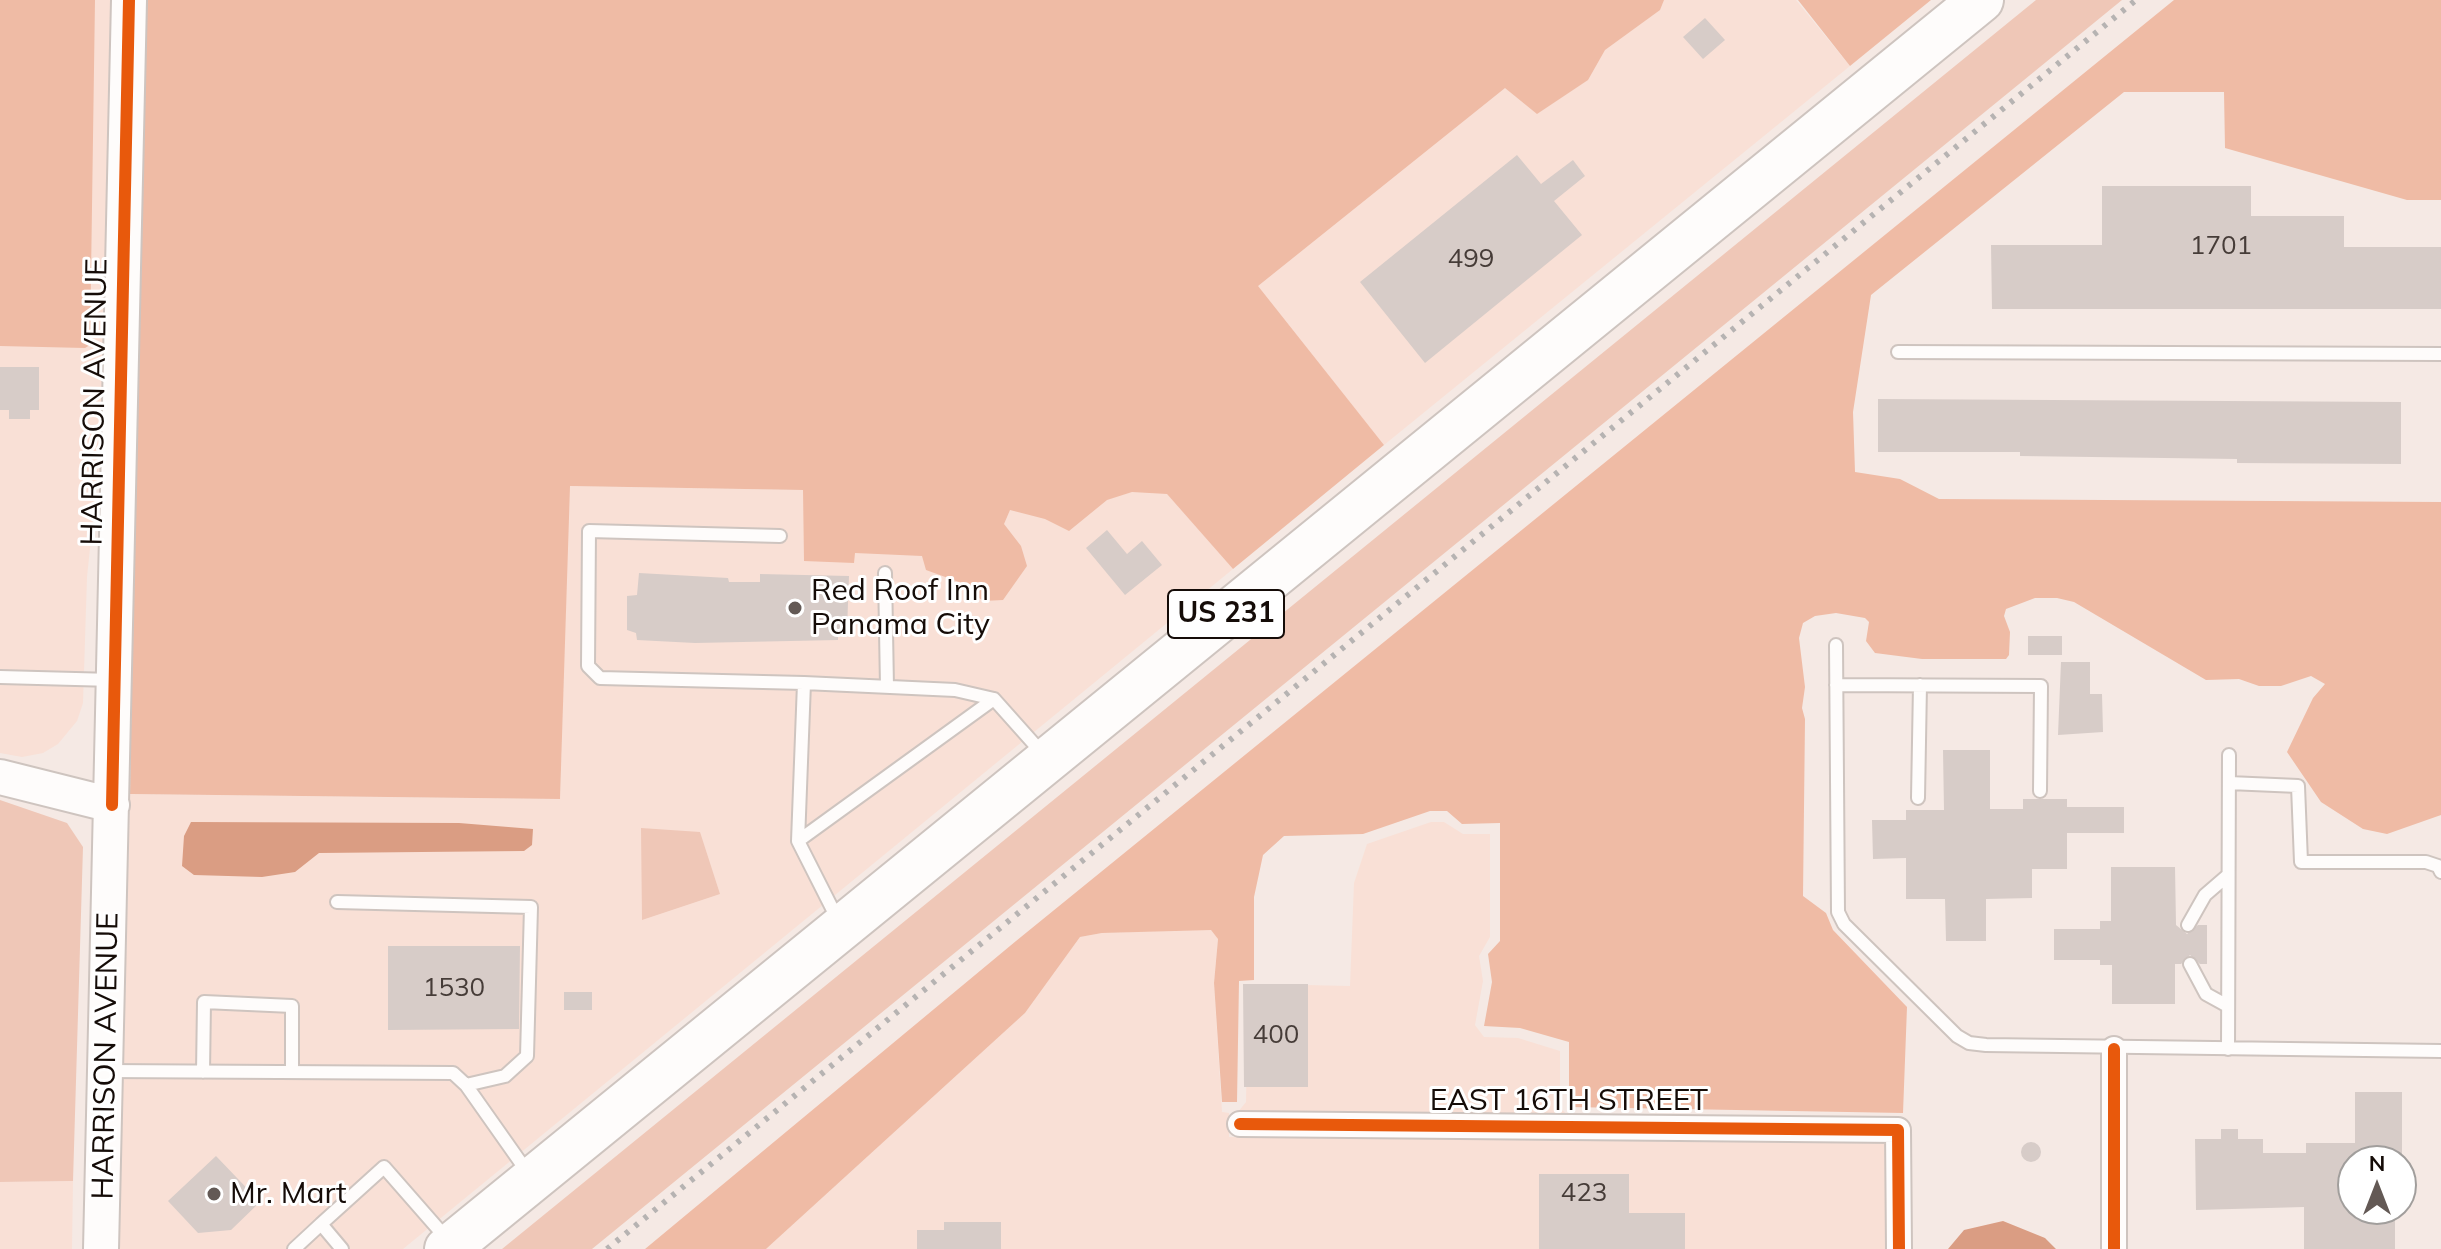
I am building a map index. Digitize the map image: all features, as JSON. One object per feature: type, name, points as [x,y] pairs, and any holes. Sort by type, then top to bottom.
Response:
[{"type":"highway","name":"US 231","points":[[449,1247],[1981,0]]},
{"type":"street","name":"HARRISON AVENUE","points":[[101,1249],[129,0]]},
{"type":"street","points":[[0,777],[112,805]]},
{"type":"street","points":[[2114,1049],[2114,1249]]},
{"type":"street","name":"EAST 16TH STREET","points":[[1240,1124],[1898,1130],[1899,1249]]},
{"type":"lane","points":[[1898,352],[2441,354]]},
{"type":"lane","points":[[780,536],[589,531],[588,666],[600,678],[955,690],[994,699],[1024,729],[1047,760]]},
{"type":"lane","points":[[885,573],[887,687]]},
{"type":"lane","points":[[1836,645],[1836,900],[1844,924],[1957,1036],[1969,1043],[2114,1049],[2441,1051]]},
{"type":"lane","points":[[0,677],[115,680]]},
{"type":"lane","points":[[804,683],[798,841],[842,927]]},
{"type":"lane","points":[[1836,685],[2041,686],[2040,791]]},
{"type":"lane","points":[[1918,798],[1920,685]]},
{"type":"lane","points":[[798,841],[994,699]]},
{"type":"lane","points":[[2228,1049],[2229,755]]},
{"type":"lane","points":[[2229,783],[2298,786],[2301,862],[2426,862],[2438,866],[2441,872]]},
{"type":"lane","points":[[2188,925],[2205,895],[2227,876]]},
{"type":"lane","points":[[337,902],[531,907],[527,1056],[505,1076],[466,1085]]},
{"type":"lane","points":[[2190,964],[2206,994],[2226,1005]]},
{"type":"lane","points":[[203,1072],[204,1002],[292,1006],[292,1072]]},
{"type":"lane","points":[[105,1071],[453,1073],[466,1085],[533,1179]]},
{"type":"lane","points":[[294,1249],[384,1167],[449,1247]]},
{"type":"lane","points":[[321,1224],[342,1249]]},
{"type":"shaded area","points":[[0,0],[117,0],[107,387],[87,577],[83,703],[77,721],[58,744],[43,753],[22,757],[0,753]]},
{"type":"shaded area","points":[[0,0],[95,0],[90,345],[85,348],[0,346]]},
{"type":"shaded area","points":[[142,0],[1664,0],[1660,10],[1605,50],[1588,80],[1537,114],[1505,88],[1258,286],[1384,445],[1233,569],[1167,494],[1132,492],[1107,500],[1069,531],[1045,519],[1010,510],[1004,524],[1021,546],[1027,566],[1003,600],[983,601],[959,582],[926,570],[922,556],[855,553],[854,563],[804,561],[803,490],[570,486],[560,799],[130,794]]},
{"type":"shaded area","points":[[1572,0],[1796,0],[1850,66],[1384,445],[1243,270]]},
{"type":"shaded area","points":[[1798,0],[1931,0],[1850,66]]},
{"type":"shaded area","points":[[2036,0],[2122,0],[592,1249],[502,1249]]},
{"type":"shaded area","points":[[2174,0],[2441,0],[2441,200],[2407,200],[2225,148],[2224,92],[2124,92],[1871,295],[1853,412],[1855,472],[1900,479],[1939,499],[2441,502],[2441,815],[2387,834],[2363,829],[2321,802],[2287,752],[2313,698],[2325,684],[2311,676],[2281,686],[2259,686],[2239,679],[2206,680],[2074,602],[2057,598],[2035,598],[2006,609],[2004,616],[2010,632],[2006,659],[1922,659],[1875,653],[1866,641],[1869,622],[1865,618],[1836,613],[1815,616],[1803,623],[1799,638],[1805,687],[1802,708],[1805,719],[1803,896],[1826,913],[1833,930],[1907,1007],[1903,1113],[1569,1107],[1569,1042],[1520,1028],[1484,1026],[1492,982],[1488,954],[1500,941],[1500,823],[1462,824],[1447,811],[1430,811],[1363,834],[1284,836],[1263,855],[1254,897],[1254,980],[1239,981],[1237,1102],[1222,1102],[1214,983],[1218,939],[1211,930],[1102,933],[1080,937],[1025,1013],[766,1249],[645,1249],[1016,941]]},
{"type":"shaded area","points":[[569,486],[804,490],[1163,489],[1233,569],[403,1249],[119,1249],[130,794],[560,799]]},
{"type":"shaded area","points":[[0,800],[67,823],[83,847],[73,1181],[0,1182]]},
{"type":"shaded area","points":[[191,822],[459,823],[533,829],[532,845],[524,851],[319,853],[295,872],[262,877],[194,875],[182,866],[184,836]]},
{"type":"shaded area","points":[[1431,822],[1444,822],[1463,834],[1490,834],[1490,937],[1479,956],[1483,981],[1475,1025],[1484,1037],[1518,1038],[1560,1051],[1560,1107],[1566,1114],[1238,1112],[1246,1102],[1248,991],[1260,984],[1350,986],[1354,883],[1367,844]]},
{"type":"shaded area","points":[[641,828],[700,832],[720,894],[642,920]]},
{"type":"shaded area","points":[[1210,929],[1218,938],[1214,983],[1222,1112],[1229,1113],[1229,1137],[1888,1142],[1888,1249],[766,1249],[1025,1013],[1080,937],[1102,933]]},
{"type":"shaded area","points":[[73,1181],[72,1249],[0,1249],[0,1182]]},
{"type":"shaded area","points":[[2003,1221],[2045,1238],[2056,1249],[1948,1249],[1964,1230]]},
{"type":"building","points":[[1705,18],[1725,40],[1703,59],[1683,37]]},
{"type":"building","points":[[1517,155],[1541,184],[1573,160],[1585,176],[1554,201],[1582,235],[1425,363],[1360,282]]},
{"type":"building","points":[[2102,186],[2251,186],[2251,216],[2344,216],[2344,247],[2441,247],[2441,309],[1992,309],[1991,245],[2102,245]]},
{"type":"building","points":[[0,367],[39,367],[39,410],[30,410],[30,419],[9,419],[9,410],[0,410]]},
{"type":"building","points":[[1878,399],[2401,402],[2401,464],[2237,463],[2237,459],[2020,456],[2020,452],[1878,452]]},
{"type":"building","points":[[1107,530],[1127,554],[1142,541],[1162,565],[1125,595],[1086,548]]},
{"type":"building","name":"Red Roof Inn Panama City","points":[[639,573],[728,578],[729,582],[760,582],[760,574],[849,576],[847,630],[838,632],[838,640],[695,643],[637,640],[636,633],[627,630],[627,596],[637,595]]},
{"type":"building","points":[[2028,636],[2062,636],[2062,655],[2028,655]]},
{"type":"building","points":[[2061,662],[2090,662],[2090,694],[2102,694],[2103,732],[2058,735]]},
{"type":"building","points":[[1943,750],[1990,750],[1990,809],[2023,809],[2023,799],[2067,799],[2067,807],[2124,807],[2124,833],[2067,833],[2067,869],[2032,869],[2032,898],[1986,899],[1986,941],[1946,941],[1945,899],[1906,899],[1906,858],[1873,859],[1872,820],[1906,820],[1906,810],[1944,810]]},
{"type":"building","points":[[2111,867],[2175,867],[2176,925],[2187,934],[2198,925],[2207,925],[2207,964],[2200,964],[2190,955],[2181,964],[2175,964],[2175,1004],[2112,1004],[2112,965],[2100,965],[2100,960],[2054,960],[2054,929],[2100,929],[2100,921],[2111,921]]},
{"type":"building","points":[[388,946],[520,946],[519,1029],[388,1030]]},
{"type":"building","points":[[1243,984],[1308,984],[1308,1087],[1244,1087]]},
{"type":"building","points":[[564,992],[592,992],[592,1010],[564,1010]]},
{"type":"building","points":[[2355,1092],[2402,1092],[2402,1145],[2337,1145],[2337,1225],[2395,1225],[2395,1249],[2304,1249],[2304,1207],[2196,1210],[2195,1139],[2221,1139],[2221,1129],[2238,1129],[2238,1139],[2263,1139],[2263,1153],[2306,1153],[2306,1143],[2355,1143]]},
{"type":"building","points":[[2031,1142],[2038,1145],[2041,1152],[2038,1159],[2031,1162],[2024,1159],[2021,1152],[2024,1145]]},
{"type":"building","name":"Mr. Mart","points":[[216,1156],[260,1202],[231,1230],[198,1233],[168,1201]]},
{"type":"building","points":[[1539,1174],[1629,1174],[1629,1213],[1685,1213],[1685,1249],[1539,1249]]},
{"type":"building","points":[[944,1222],[1001,1222],[1001,1249],[917,1249],[917,1230],[944,1230]]},
{"type":"railway","points":[[607,1249],[2136,0]]},
{"type":"cycle path","points":[[112,805],[129,0]]},
{"type":"cycle path","points":[[2114,1049],[2114,1249]]},
{"type":"cycle path","points":[[1240,1124],[1898,1130],[1899,1249]]},
{"type":"place","name":"Red Roof Inn Panama City","points":[[795,608]]},
{"type":"place","name":"Mr. Mart","points":[[214,1194]]}]
